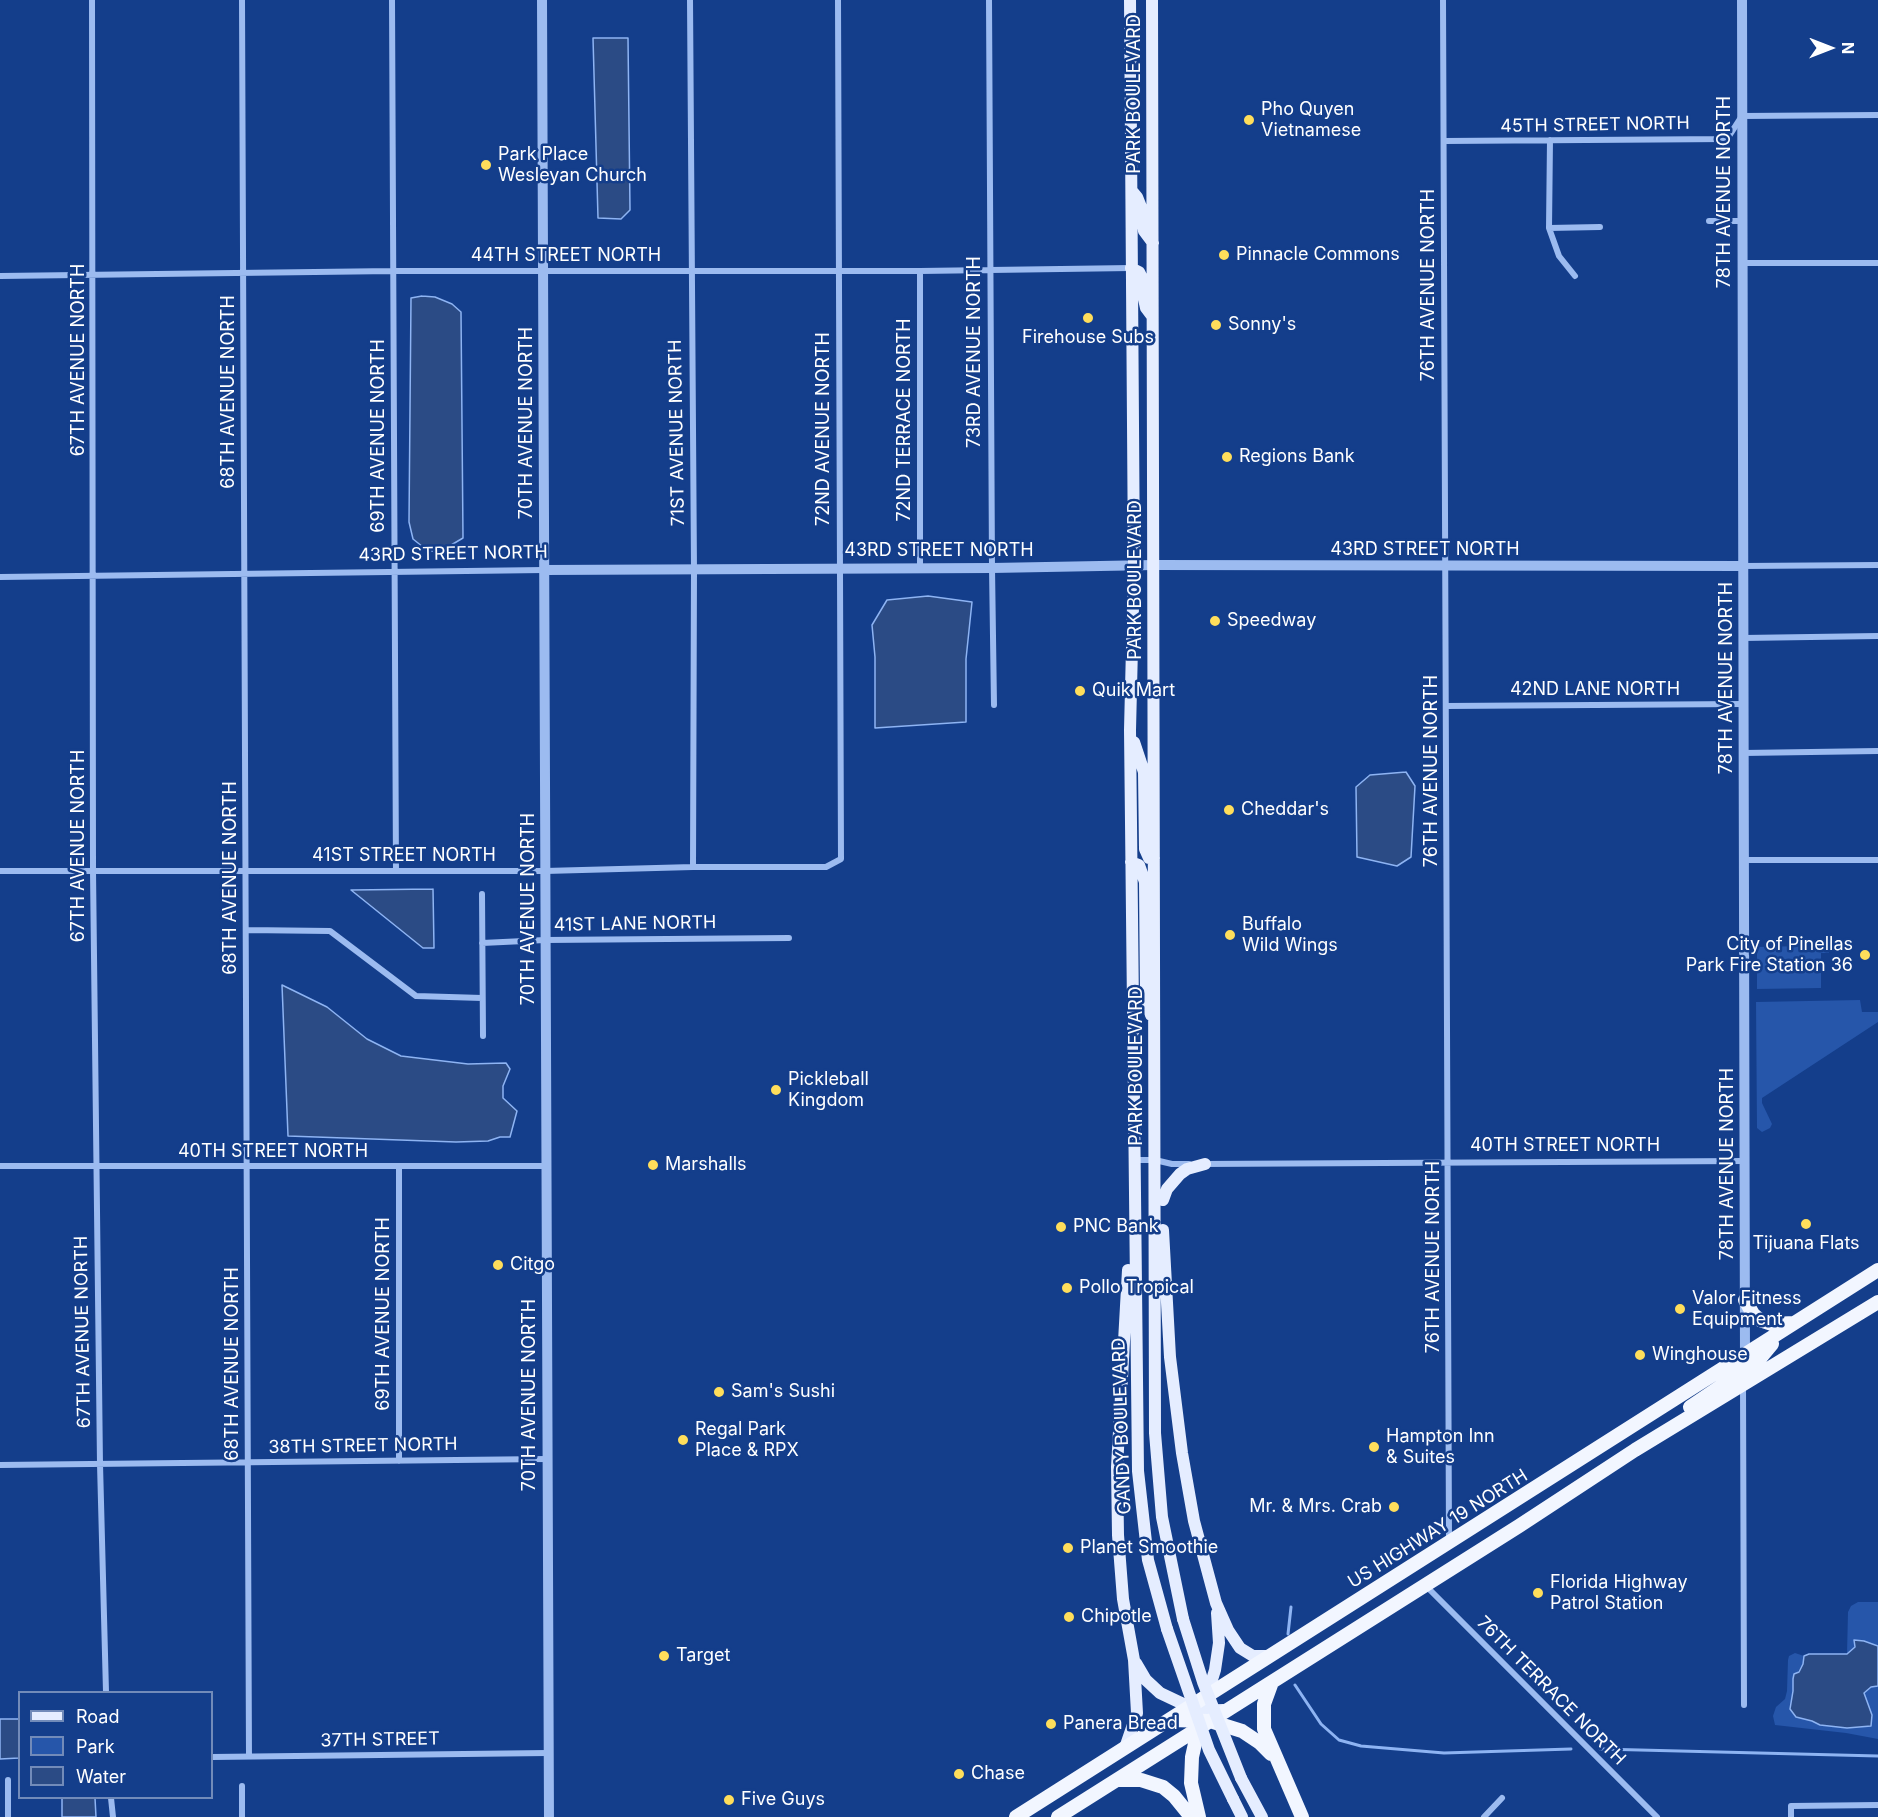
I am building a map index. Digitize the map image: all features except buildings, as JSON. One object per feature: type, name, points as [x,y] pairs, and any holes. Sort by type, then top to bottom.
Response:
[{"type":"highway","name":"US HIGHWAY 19 NORTH","points":[[1058,1817],[1179,1741],[1200,1717],[1209,1696],[1878,1270]]},
{"type":"highway","points":[[1745,1300],[1752,1314],[1760,1320],[1772,1324],[1796,1323]]},
{"type":"highway","name":"US HIGHWAY 19 NORTH","points":[[1200,1717],[1227,1710],[1425,1586],[1635,1450],[1878,1302]]},
{"type":"highway","points":[[1743,1384],[1752,1368],[1781,1333]]},
{"type":"highway","points":[[1635,1450],[1644,1437],[1736,1376],[1745,1356]]},
{"type":"highway","points":[[1272,1682],[1264,1704],[1264,1729],[1302,1817]]},
{"type":"highway","points":[[1199,1817],[1191,1783],[1192,1757],[1200,1717],[1224,1686]]},
{"type":"highway","points":[[1016,1817],[1170,1720],[1200,1717],[1242,1731],[1260,1743],[1278,1763]]},
{"type":"highway","points":[[1116,1780],[1141,1780],[1163,1787],[1174,1796],[1191,1817]]},
{"type":"main road","name":"PARK BOULEVARD","points":[[1130,0],[1134,565],[1130,730],[1133,1160]]},
{"type":"main road","name":"PARK BOULEVARD","points":[[1152,0],[1155,1160]]},
{"type":"main road","points":[[1131,190],[1141,207],[1144,231],[1153,243]]},
{"type":"main road","points":[[1131,267],[1143,280],[1146,308],[1154,318]]},
{"type":"main road","points":[[1130,730],[1144,772],[1145,849],[1149,858],[1154,858]]},
{"type":"main road","points":[[1131,862],[1139,865],[1145,882],[1146,998],[1155,1027]]},
{"type":"main road","name":"GANDY BOULEVARD","points":[[1133,1160],[1138,1471],[1148,1560],[1187,1690],[1209,1750],[1242,1817]]},
{"type":"main road","points":[[1155,1160],[1162,1179],[1165,1280],[1175,1408],[1188,1492],[1216,1603],[1228,1630],[1240,1648],[1253,1656],[1270,1656]]},
{"type":"main road","name":"GANDY BOULEVARD","points":[[1155,1160],[1155,1433],[1161,1517],[1183,1619],[1203,1682],[1241,1778],[1262,1817]]},
{"type":"main road","points":[[1163,1200],[1169,1187],[1180,1174],[1187,1169],[1205,1164]]},
{"type":"main road","points":[[1125,1748],[1137,1713],[1134,1660],[1123,1599],[1118,1535],[1117,1478],[1126,1299],[1134,1207]]},
{"type":"main road","points":[[1209,1696],[1218,1643],[1216,1603]]},
{"type":"main road","points":[[1134,1660],[1146,1680],[1160,1693],[1200,1717]]},
{"type":"street","name":"67TH AVENUE NORTH","points":[[92,0],[93,871],[100,1464],[106,1691]]},
{"type":"street","name":"68TH AVENUE NORTH","points":[[242,0],[249,1756]]},
{"type":"street","name":"69TH AVENUE NORTH","points":[[392,0],[396,871]]},
{"type":"street","name":"70TH AVENUE NORTH","points":[[542,0],[549,1817]]},
{"type":"street","name":"71ST AVENUE NORTH","points":[[690,0],[690,271],[694,569],[693,867]]},
{"type":"street","name":"72ND AVENUE NORTH","points":[[838,0],[841,859]]},
{"type":"street","name":"73RD AVENUE NORTH","points":[[989,0],[994,705]]},
{"type":"street","name":"76TH AVENUE NORTH","points":[[1443,0],[1449,1542]]},
{"type":"street","name":"78TH AVENUE NORTH","points":[[1742,0],[1745,1356]]},
{"type":"street","points":[[1742,116],[1878,115]]},
{"type":"street","name":"45TH STREET NORTH","points":[[1444,141],[1726,139],[1742,116]]},
{"type":"street","points":[[1550,140],[1548,228],[1558,256],[1575,276]]},
{"type":"street","points":[[1709,221],[1742,221]]},
{"type":"street","points":[[1548,228],[1600,227]]},
{"type":"street","points":[[1742,263],[1878,264]]},
{"type":"street","name":"44TH STREET NORTH","points":[[0,276],[393,272],[920,271],[1131,267]]},
{"type":"street","name":"72ND TERRACE NORTH","points":[[920,271],[920,568]]},
{"type":"street","name":"43RD STREET NORTH","points":[[0,577],[394,571],[992,568],[1134,565],[1446,567],[1878,565]]},
{"type":"street","points":[[1743,638],[1878,636]]},
{"type":"street","name":"42ND LANE NORTH","points":[[1446,706],[1743,704]]},
{"type":"street","points":[[1743,753],[1878,751]]},
{"type":"street","name":"41ST STREET NORTH","points":[[0,871],[545,872],[693,867],[826,867],[841,859]]},
{"type":"street","points":[[1743,860],[1878,860]]},
{"type":"street","points":[[482,894],[483,1036]]},
{"type":"street","points":[[246,930],[330,931],[416,996],[482,998]]},
{"type":"street","name":"41ST LANE NORTH","points":[[482,943],[545,940],[789,938]]},
{"type":"street","name":"40TH STREET NORTH","points":[[1133,1160],[1155,1160],[1172,1164],[1744,1161]]},
{"type":"street","name":"40TH STREET NORTH","points":[[0,1166],[546,1166]]},
{"type":"street","name":"69TH AVENUE NORTH","points":[[399,1167],[399,1461]]},
{"type":"street","points":[[1743,1384],[1744,1705]]},
{"type":"street","name":"38TH STREET NORTH","points":[[0,1465],[547,1459]]},
{"type":"street","name":"76TH TERRACE NORTH","points":[[1425,1586],[1657,1817]]},
{"type":"street","name":"37TH STREET","points":[[213,1757],[548,1753]]},
{"type":"street","points":[[8,1780],[8,1817]]},
{"type":"street","points":[[242,1786],[242,1817]]},
{"type":"street","points":[[1484,1817],[1502,1798]]},
{"type":"street","points":[[111,1799],[112,1817]]},
{"type":"street","points":[[1791,1817],[1791,1806],[1878,1805]]},
{"type":"green space","points":[[1851,945],[1851,950],[1829,950],[1829,953],[1821,953],[1821,988],[1757,989],[1757,947]]},
{"type":"green space","points":[[1860,1000],[1862,1012],[1878,1012],[1878,1022],[1762,1098],[1772,1124],[1770,1128],[1762,1132],[1757,1128],[1756,1002]]},
{"type":"green space","points":[[1858,1602],[1878,1602],[1878,1646],[1864,1641],[1854,1641],[1855,1647],[1847,1654],[1848,1612],[1851,1606]]},
{"type":"green space","points":[[1795,1653],[1804,1656],[1803,1664],[1793,1679],[1790,1709],[1796,1717],[1820,1725],[1864,1727],[1872,1715],[1864,1693],[1871,1687],[1878,1686],[1878,1739],[1775,1725],[1773,1716],[1776,1707],[1785,1699],[1787,1691],[1789,1656]]},
{"type":"water","points":[[593,38],[628,38],[630,210],[621,219],[598,218]]},
{"type":"water","points":[[435,297],[452,304],[461,312],[463,538],[441,551],[428,551],[413,539],[409,522],[411,298]]},
{"type":"water","points":[[928,596],[972,602],[966,659],[966,722],[875,728],[875,657],[872,625],[887,600]]},
{"type":"water","points":[[1406,772],[1415,786],[1411,857],[1397,866],[1357,857],[1356,787],[1370,775]]},
{"type":"water","points":[[433,889],[434,948],[423,948],[351,890]]},
{"type":"water","points":[[282,985],[327,1007],[367,1039],[401,1056],[468,1064],[506,1063],[510,1069],[503,1086],[503,1098],[517,1111],[510,1137],[488,1141],[456,1142],[288,1136]]},
{"type":"water","points":[[1854,1640],[1878,1646],[1878,1686],[1871,1687],[1864,1693],[1872,1715],[1871,1726],[1847,1728],[1820,1725],[1796,1717],[1790,1709],[1793,1679],[1794,1674],[1799,1672],[1803,1664],[1804,1656],[1847,1654],[1855,1647]]},
{"type":"water","points":[[0,1719],[18,1719],[18,1758],[0,1759]]},
{"type":"water","points":[[62,1799],[95,1799],[96,1817],[62,1817]]},
{"type":"waterway","points":[[1288,1634],[1291,1607]]},
{"type":"waterway","points":[[1295,1685],[1321,1724],[1339,1740],[1361,1746],[1444,1753],[1571,1749]]},
{"type":"waterway","points":[[1600,1749],[1878,1756]]},
{"type":"place","name":"Pho Quyen Vietnamese","points":[[1249,120]]},
{"type":"place","name":"Park Place Wesleyan Church","points":[[486,165]]},
{"type":"place","name":"Pinnacle Commons","points":[[1224,255]]},
{"type":"place","name":"Firehouse Subs","points":[[1088,318]]},
{"type":"place","name":"Sonny's","points":[[1216,325]]},
{"type":"place","name":"Regions Bank","points":[[1227,457]]},
{"type":"place","name":"Speedway","points":[[1215,621]]},
{"type":"place","name":"Quik Mart","points":[[1080,691]]},
{"type":"place","name":"Cheddar's","points":[[1229,810]]},
{"type":"place","name":"Buffalo Wild Wings","points":[[1230,935]]},
{"type":"place","name":"City of Pinellas Park Fire Station 36","points":[[1865,955]]},
{"type":"place","name":"Pickleball Kingdom","points":[[776,1090]]},
{"type":"place","name":"Marshalls","points":[[653,1165]]},
{"type":"place","name":"Tijuana Flats","points":[[1806,1224]]},
{"type":"place","name":"PNC Bank","points":[[1061,1227]]},
{"type":"place","name":"Citgo","points":[[498,1265]]},
{"type":"place","name":"Pollo Tropical","points":[[1067,1288]]},
{"type":"place","name":"Valor Fitness Equipment","points":[[1680,1309]]},
{"type":"place","name":"Winghouse","points":[[1640,1355]]},
{"type":"place","name":"Sam's Sushi","points":[[719,1392]]},
{"type":"place","name":"Regal Park Place & RPX","points":[[683,1440]]},
{"type":"place","name":"Hampton Inn & Suites","points":[[1374,1447]]},
{"type":"place","name":"Mr. & Mrs. Crab","points":[[1394,1507]]},
{"type":"place","name":"Planet Smoothie","points":[[1068,1548]]},
{"type":"place","name":"Florida Highway Patrol Station","points":[[1538,1593]]},
{"type":"place","name":"Chipotle","points":[[1069,1617]]},
{"type":"place","name":"Target","points":[[664,1656]]},
{"type":"place","name":"Panera Bread","points":[[1051,1724]]},
{"type":"place","name":"Chase","points":[[959,1774]]},
{"type":"place","name":"Five Guys","points":[[729,1800]]}]
